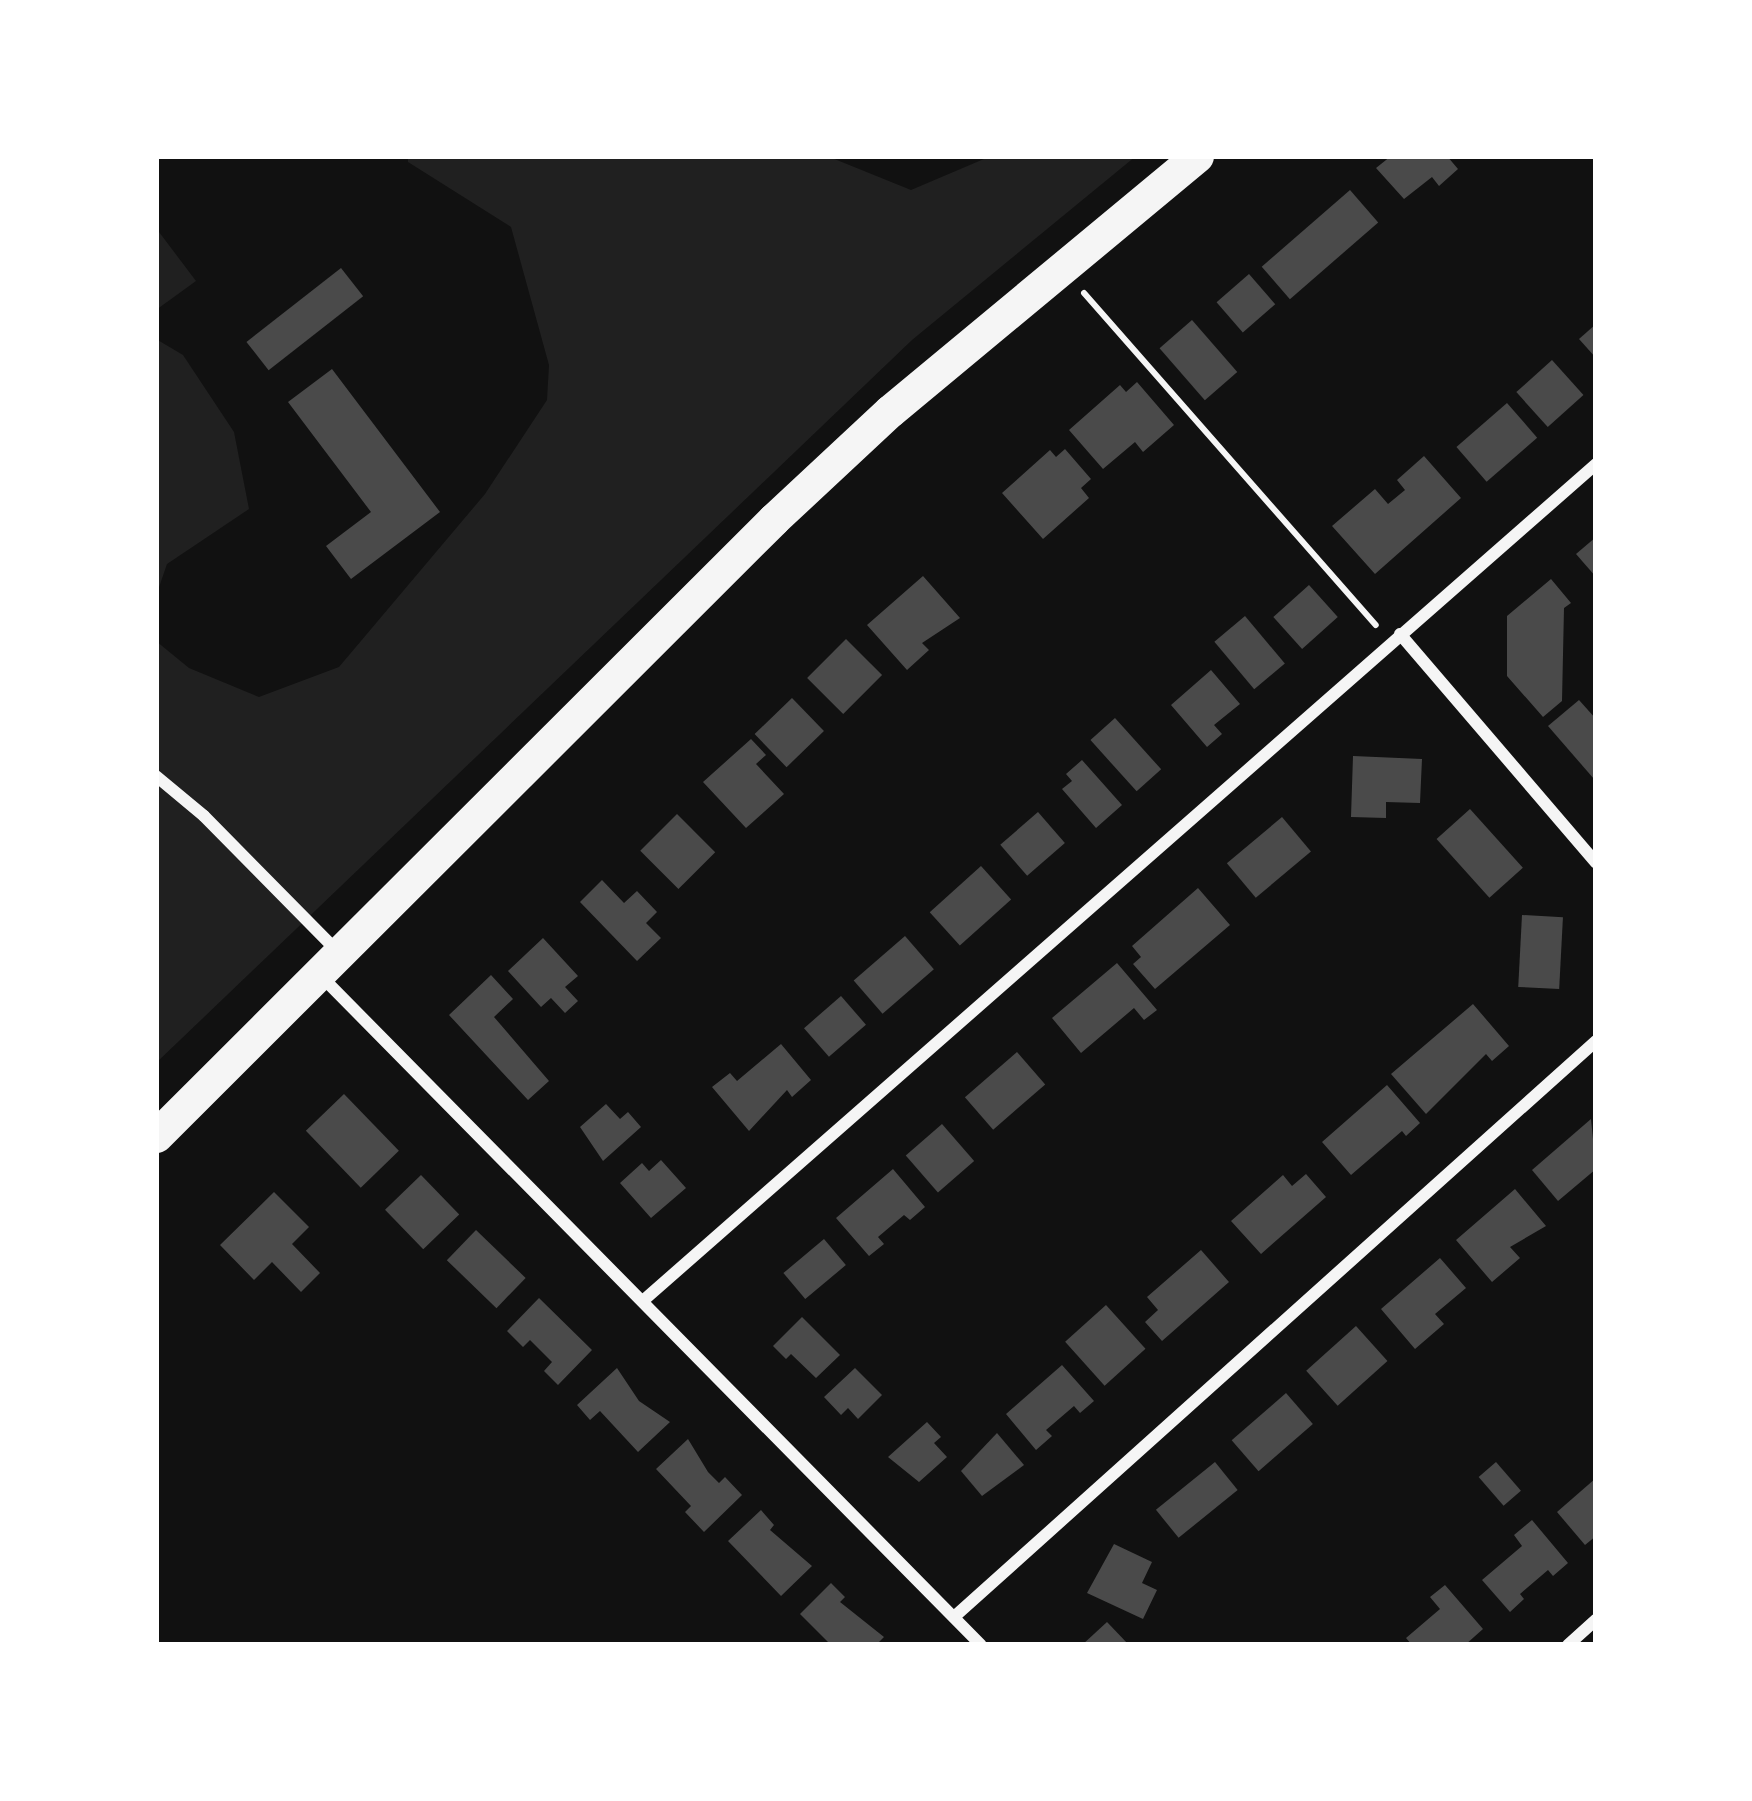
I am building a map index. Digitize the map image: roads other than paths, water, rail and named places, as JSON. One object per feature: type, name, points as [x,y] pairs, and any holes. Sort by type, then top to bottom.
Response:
[{"type":"highway","points":[[156,1136],[774,519],[890,411],[1197,156]]},
{"type":"street","points":[[645,1299],[1596,464]]},
{"type":"street","points":[[1396,638],[1596,863]]},
{"type":"street","points":[[156,776],[204,816],[329,963],[645,1299],[981,1645]]},
{"type":"street","points":[[954,1617],[1596,1041]]},
{"type":"street","points":[[1568,1645],[1596,1620]]}]
